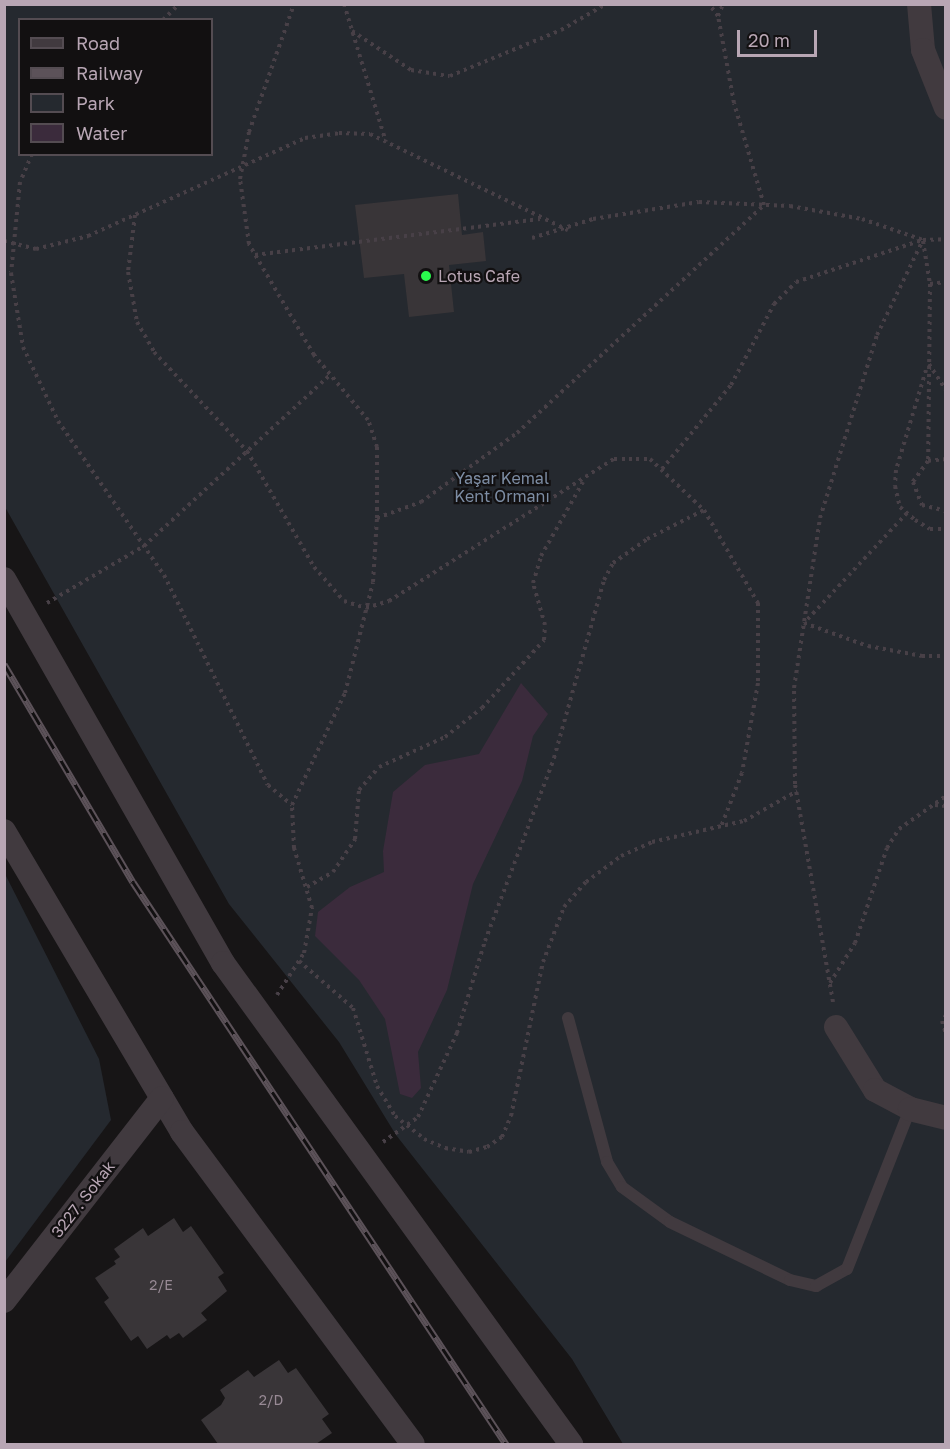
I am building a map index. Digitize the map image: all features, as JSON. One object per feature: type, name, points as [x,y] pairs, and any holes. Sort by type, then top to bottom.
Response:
[{"type":"street","points":[[919,4],[923,50],[945,108]]},
{"type":"street","points":[[4,579],[223,963],[264,1016],[571,1444]]},
{"type":"street","points":[[4,831],[162,1098],[302,1299],[413,1444]]},
{"type":"street","points":[[836,1027],[875,1090],[910,1109],[945,1118]]},
{"type":"street","name":"3227. Sokak","points":[[4,1301],[162,1098]]},
{"type":"lane","points":[[568,1018],[608,1162],[622,1187],[670,1222],[790,1280],[816,1286],[847,1269],[910,1109]]},
{"type":"path","points":[[165,18],[179,4]]},
{"type":"path","points":[[264,1016],[304,953],[312,908],[294,848],[292,805],[345,693],[373,582],[377,518],[377,447],[368,420],[332,373],[314,355],[249,244],[240,179],[242,166],[249,132],[270,80],[294,4]]},
{"type":"path","points":[[345,4],[386,142]]},
{"type":"path","points":[[352,31],[411,70],[450,76],[561,30],[606,4]]},
{"type":"path","points":[[709,4],[718,16],[734,103],[764,205]]},
{"type":"path","points":[[718,16],[723,4]]},
{"type":"path","points":[[4,241],[14,246],[36,249],[77,239],[305,138],[339,133],[370,134],[568,230]]},
{"type":"path","points":[[31,156],[20,182],[11,273],[23,347],[58,421],[164,574],[268,785],[292,805]]},
{"type":"path","points":[[532,238],[568,230],[593,219],[699,202],[764,205],[862,219],[923,240]]},
{"type":"path","points":[[377,518],[421,502],[517,433],[764,205]]},
{"type":"path","points":[[135,215],[128,272],[137,322],[154,352],[246,452],[314,567],[344,601],[366,608],[389,601],[614,459],[639,456],[662,469],[704,510],[758,603],[758,683],[742,773],[721,827]]},
{"type":"path","points":[[255,255],[543,219]]},
{"type":"path","points":[[662,469],[730,385],[774,304],[796,282],[923,240],[945,238]]},
{"type":"path","points":[[923,240],[930,284],[928,461]]},
{"type":"path","points":[[836,1027],[796,791],[794,688],[820,518],[877,335],[923,240]]},
{"type":"path","points":[[930,284],[945,282]]},
{"type":"path","points":[[928,363],[945,390]]},
{"type":"path","points":[[928,363],[896,470],[900,507],[930,529],[945,529]]},
{"type":"path","points":[[26,616],[144,546],[332,373]]},
{"type":"path","points":[[945,459],[928,461],[915,474],[913,490],[929,510],[945,511]]},
{"type":"path","points":[[307,887],[333,872],[355,839],[359,790],[380,767],[445,737],[482,708],[544,640],[545,625],[532,583],[541,556],[584,480]]},
{"type":"path","points":[[363,1156],[418,1117],[457,1033],[485,941],[554,758],[604,580],[613,563],[647,539],[704,510]]},
{"type":"path","points":[[804,623],[907,513]]},
{"type":"path","points":[[804,623],[868,646],[922,656],[945,656]]},
{"type":"path","points":[[299,961],[353,1008],[377,1086],[395,1116],[424,1139],[469,1152],[502,1137],[520,1079],[543,962],[564,908],[586,882],[621,856],[652,842],[744,821],[796,791]]},
{"type":"path","points":[[830,983],[855,943],[887,848],[899,829],[945,796]]},
{"type":"path","points":[[935,805],[945,806]]},
{"type":"path","points":[[945,1015],[945,1034]]},
{"type":"green space","name":"Yaşar Kemal Kent Ormanı","points":[[4,5],[945,5],[945,1444],[623,1444],[572,1359],[396,1135],[339,1042],[229,904],[5,507]]},
{"type":"green space","points":[[5,874],[99,1059],[111,1120],[5,1262]]},
{"type":"water","points":[[521,683],[548,714],[533,736],[522,781],[473,884],[447,990],[418,1052],[421,1088],[412,1098],[400,1094],[385,1019],[359,980],[315,936],[318,912],[350,887],[384,872],[383,851],[393,792],[425,765],[479,754]]},
{"type":"building","points":[[458,194],[462,235],[483,232],[486,261],[449,265],[454,312],[409,317],[404,274],[364,278],[355,205]]},
{"type":"building","points":[[174,1218],[183,1232],[191,1226],[224,1273],[218,1277],[227,1291],[201,1313],[207,1320],[183,1338],[179,1333],[170,1339],[167,1335],[147,1349],[138,1336],[131,1341],[104,1302],[109,1298],[95,1278],[116,1264],[114,1261],[120,1257],[114,1249],[143,1228],[148,1236]]},
{"type":"building","points":[[279,1360],[288,1373],[296,1368],[329,1414],[322,1419],[332,1433],[316,1444],[218,1444],[201,1420],[221,1405],[225,1398],[220,1390],[248,1370],[254,1377]]},
{"type":"railway","points":[[4,664],[133,882],[506,1444]]},
{"type":"place","name":"Lotus Cafe","points":[[426,276]]}]
